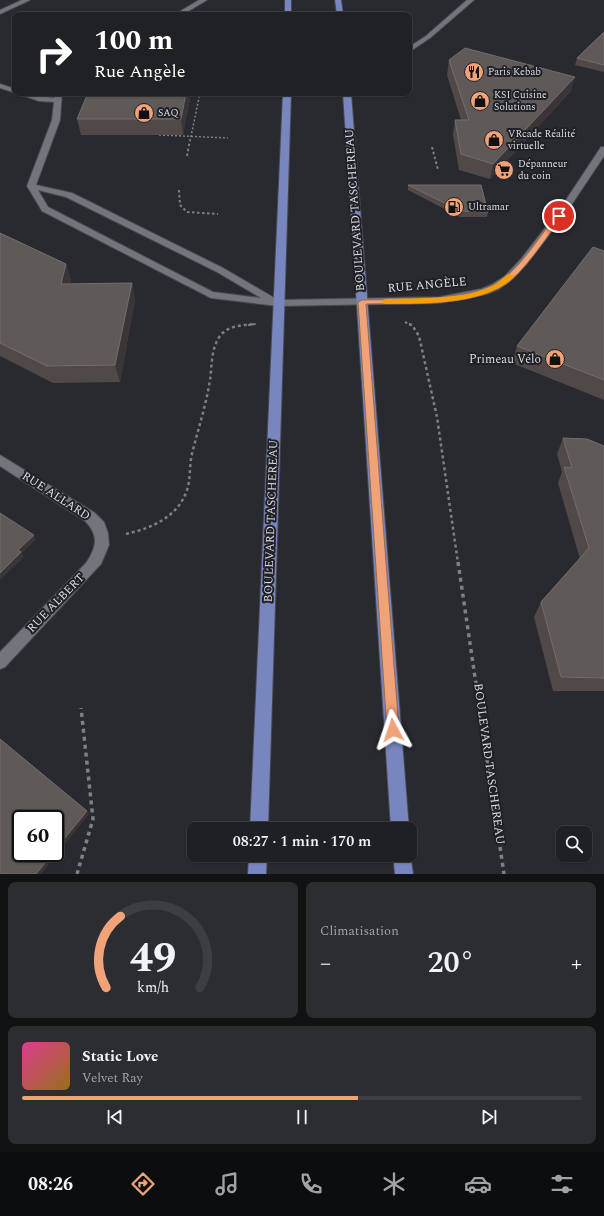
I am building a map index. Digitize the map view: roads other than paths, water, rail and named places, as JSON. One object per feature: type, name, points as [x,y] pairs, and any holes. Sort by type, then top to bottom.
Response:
[{"type":"main road","points":[[288,0],[288,12]]},
{"type":"main road","points":[[338,0],[340,12]]},
{"type":"main road","name":"BOULEVARD TASCHEREAU","points":[[259,822],[278,302],[282,259],[287,96]]},
{"type":"main road","name":"BOULEVARD TASCHEREAU","points":[[347,96],[399,822]]},
{"type":"main road","points":[[257,874],[258,862]]},
{"type":"main road","points":[[403,862],[404,874]]},
{"type":"street","points":[[0,12],[27,0]]},
{"type":"street","points":[[182,12],[204,0]]},
{"type":"street","points":[[412,48],[428,37],[471,0]]},
{"type":"street","points":[[0,86],[12,90]]},
{"type":"street","points":[[30,96],[39,99],[58,96],[56,120],[31,186],[69,196],[220,270],[278,302]]},
{"type":"street","name":"RUE ANGÈLE","points":[[31,186],[45,209],[208,294],[278,302],[439,300],[477,294],[500,284],[518,269],[561,213],[593,168],[604,149]]},
{"type":"street","name":"RUE ALLARD","points":[[0,460],[90,517],[99,526],[102,539]]},
{"type":"street","name":"RUE ALBERT","points":[[0,662],[91,567],[100,552],[102,539]]},
{"type":"place","name":"Paris Kebab","points":[[474,72]]},
{"type":"place","name":"KSI Cuisine Solutions","points":[[480,101]]},
{"type":"place","name":"SAQ","points":[[144,113]]},
{"type":"place","name":"VRcade Réalité virtuelle","points":[[494,140]]},
{"type":"place","name":"Dépanneur du coin","points":[[504,170]]},
{"type":"place","name":"Ultramar","points":[[454,207]]},
{"type":"place","name":"Primeau Vélo","points":[[555,359]]}]
